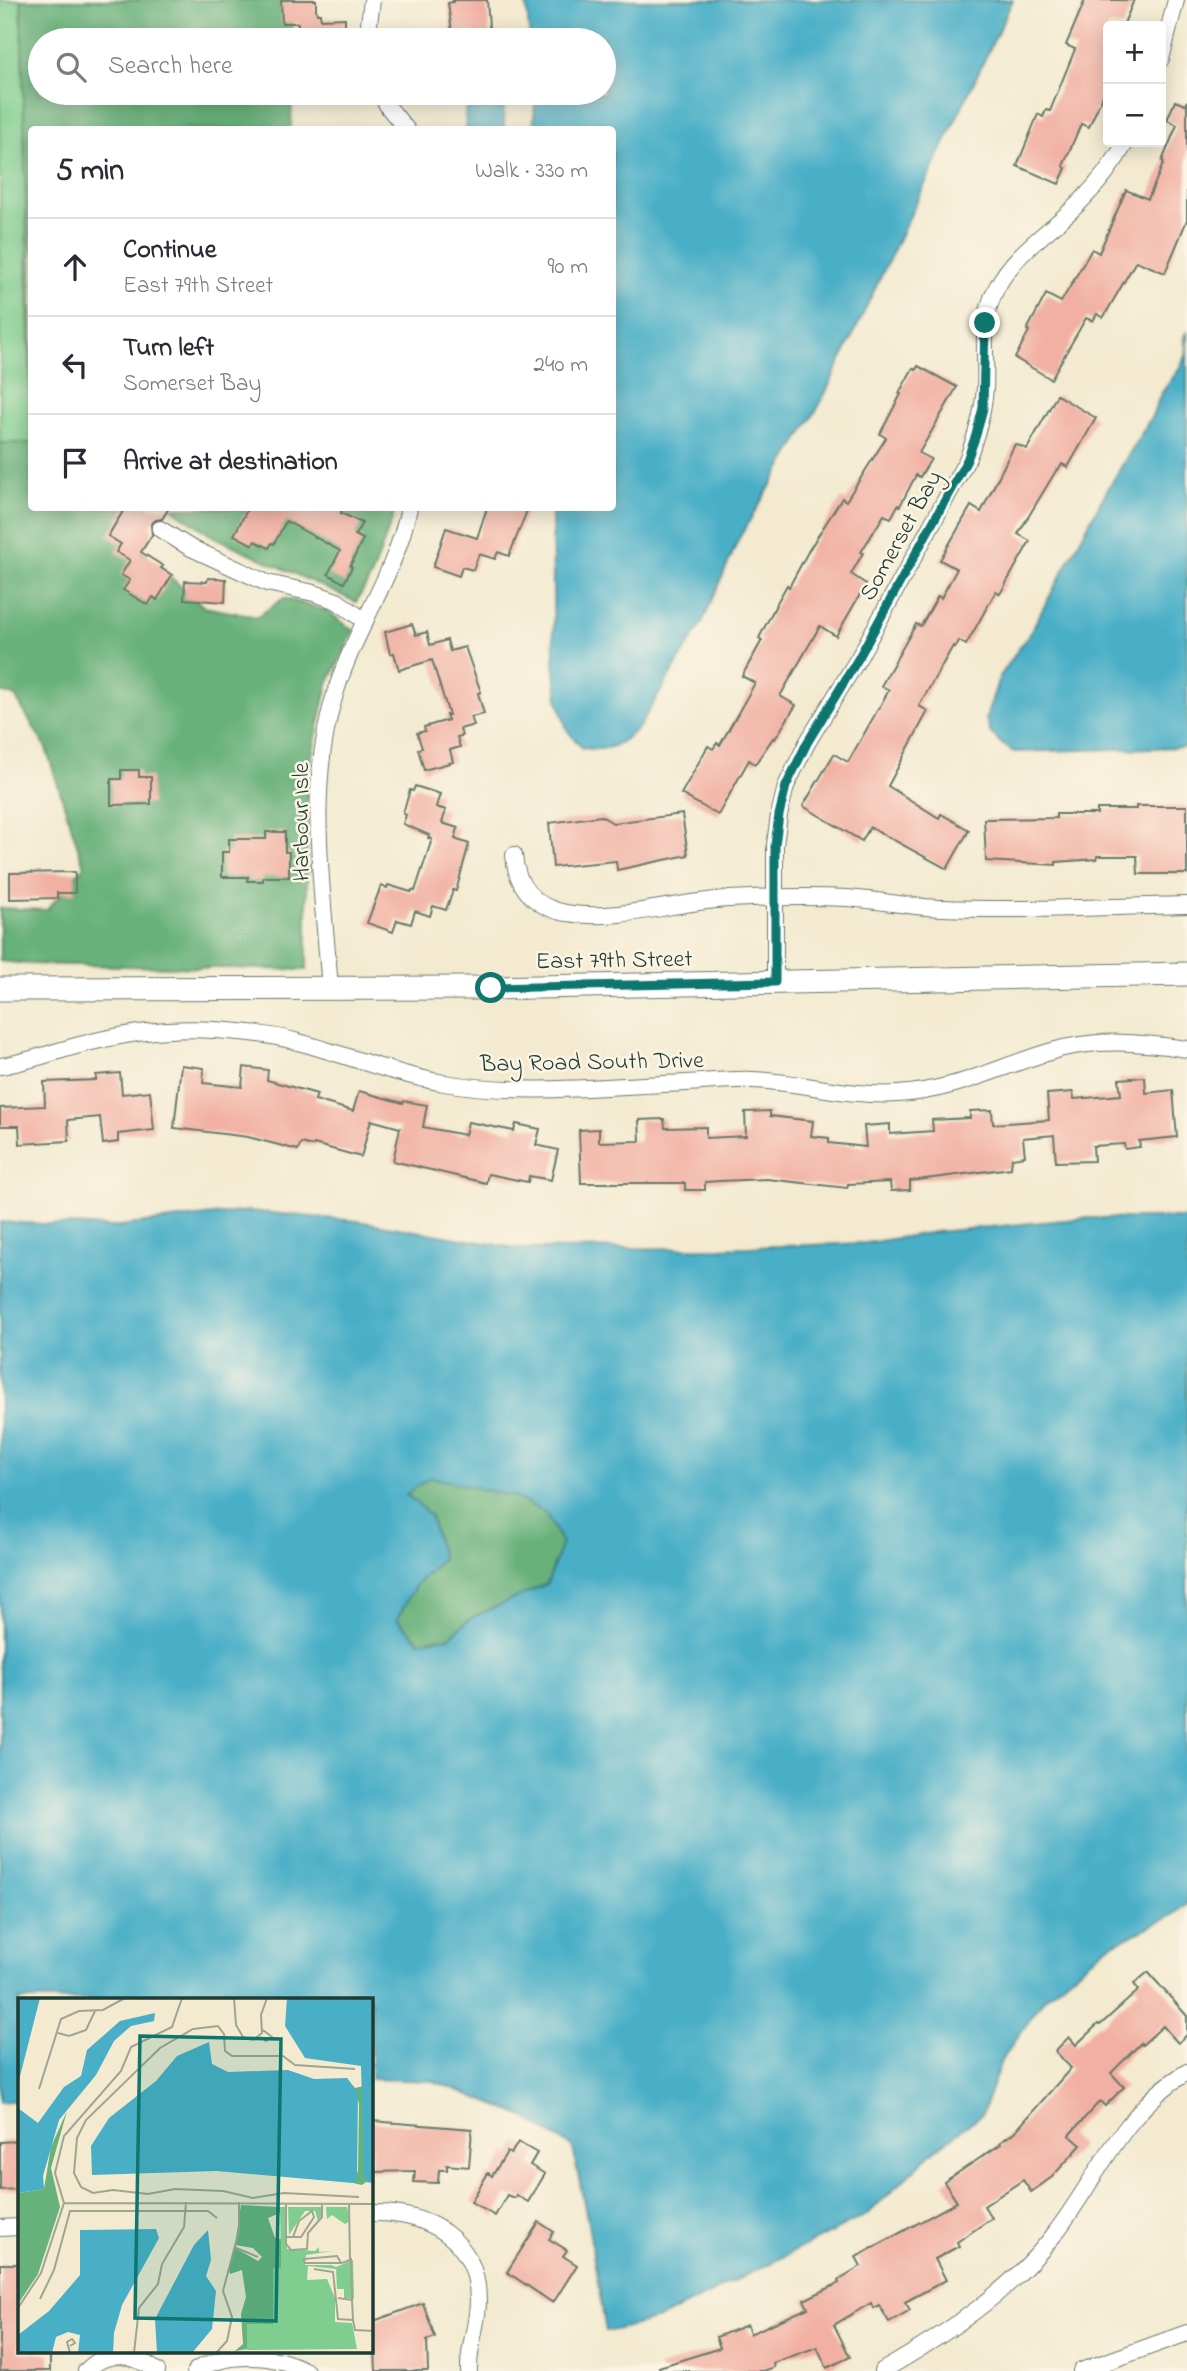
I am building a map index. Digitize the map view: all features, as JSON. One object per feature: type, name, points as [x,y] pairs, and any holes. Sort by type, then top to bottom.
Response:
[{"type":"street","points":[[368,28],[372,0]]},
{"type":"street","points":[[1166,39],[1176,0]]},
{"type":"street","points":[[387,105],[404,126]]},
{"type":"street","name":"Somerset Bay","points":[[775,982],[777,825],[793,769],[858,659],[967,460],[981,417],[985,390],[985,323],[996,290],[1017,257],[1081,201],[1100,180],[1123,147]]},
{"type":"street","name":"Harbour Isle","points":[[330,989],[318,817],[319,779],[331,705],[365,621],[395,559],[408,511]]},
{"type":"street","points":[[160,529],[189,547],[267,583],[337,601],[365,621]]},
{"type":"street","points":[[514,855],[515,874],[528,893],[545,906],[564,912],[590,915],[728,899],[846,898],[937,908],[982,909],[1187,905]]},
{"type":"street","name":"East 79th Street","points":[[0,989],[330,989],[1187,974]]},
{"type":"street","name":"Bay Road South Drive","points":[[0,1066],[95,1041],[149,1032],[214,1030],[269,1035],[296,1041],[368,1065],[460,1085],[554,1089],[753,1080],[843,1092],[899,1094],[964,1083],[1051,1051],[1097,1043],[1133,1042],[1187,1049]]},
{"type":"street","points":[[882,2371],[909,2356],[984,2303],[1026,2267],[1068,2217],[1128,2124],[1155,2095],[1187,2071]]},
{"type":"street","points":[[373,2213],[401,2214],[428,2222],[451,2238],[463,2253],[475,2280],[478,2299],[470,2344],[469,2371]]},
{"type":"street","points":[[0,2228],[18,2227]]},
{"type":"street","points":[[1081,2371],[1187,2333]]},
{"type":"street","points":[[86,2371],[101,2359],[120,2354],[131,2356],[157,2371]]},
{"type":"street","points":[[195,2371],[222,2359],[250,2358],[278,2360],[306,2371]]},
{"type":"green space","points":[[0,0],[21,0],[28,282],[28,443],[0,443]]},
{"type":"green space","points":[[21,0],[287,0],[293,28],[28,28],[28,105],[292,105],[291,126],[28,126],[28,288]]},
{"type":"green space","points":[[0,443],[28,443],[28,511],[145,511],[124,536],[204,607],[257,617],[284,598],[327,611],[354,631],[328,684],[307,777],[307,970],[28,964],[0,961],[0,908],[47,910],[84,866],[46,748],[15,696],[0,692]]},
{"type":"green space","points":[[176,511],[395,511],[372,575],[356,602],[212,536]]},
{"type":"green space","points":[[430,1476],[515,1497],[546,1513],[562,1543],[547,1584],[471,1618],[449,1637],[419,1641],[397,1619],[415,1586],[442,1558],[430,1515],[405,1493]]},
{"type":"water","points":[[526,0],[1013,0],[820,404],[739,538],[703,621],[639,727],[620,743],[600,749],[582,748],[567,730],[558,700],[554,662],[552,511],[616,511],[616,126],[533,126],[535,105],[616,105],[616,28],[529,28]]},
{"type":"water","points":[[504,108],[504,126],[466,126],[465,109]]},
{"type":"water","points":[[1187,332],[1187,354],[1184,336]]},
{"type":"water","points":[[1187,354],[1187,747],[1014,752],[990,732],[986,718],[999,678],[1031,631],[1106,492],[1152,416],[1161,394]]},
{"type":"water","points":[[248,1211],[358,1221],[521,1249],[718,1248],[867,1243],[935,1232],[1088,1218],[1187,1218],[1187,1903],[1172,1916],[1106,1947],[1044,1999],[1001,2061],[982,2114],[935,2150],[868,2214],[659,2319],[606,2332],[573,2148],[523,2116],[434,2081],[373,2079],[373,1998],[18,1998],[18,2100],[0,2102],[0,1222],[111,1227]],"holes":[[[430,1477],[515,1497],[546,1513],[562,1543],[547,1584],[471,1618],[449,1637],[419,1641],[397,1619],[415,1586],[442,1558],[430,1515],[406,1494]]]},
{"type":"building","points":[[281,0],[316,0],[317,14],[320,14],[321,19],[345,18],[345,28],[298,28],[298,23],[282,23]]},
{"type":"building","points":[[487,0],[489,28],[451,28],[448,3]]},
{"type":"building","points":[[1085,0],[1134,0],[1125,21],[1103,21],[1103,95],[1089,127],[1081,124],[1063,166],[1066,168],[1059,184],[1017,166],[1038,114],[1043,117],[1046,110],[1050,111],[1075,49],[1066,45]]},
{"type":"building","points":[[1175,101],[1185,105],[1187,101],[1187,220],[1165,273],[1136,261],[1103,318],[1097,314],[1093,321],[1086,318],[1051,379],[1015,358],[1029,331],[1027,330],[1046,294],[1061,302],[1092,249],[1099,253],[1126,190],[1148,199],[1177,125],[1167,120]]},
{"type":"building","points":[[918,366],[957,387],[919,453],[931,459],[920,477],[916,475],[891,518],[884,515],[861,552],[863,553],[851,574],[866,584],[836,636],[820,626],[780,696],[796,705],[775,739],[773,738],[755,764],[749,760],[718,815],[681,794],[708,746],[713,749],[717,743],[720,745],[755,683],[742,676],[762,640],[759,638],[778,601],[842,498],[846,501],[886,438],[880,434],[901,394],[899,393],[913,368],[916,370]]},
{"type":"building","points":[[1057,395],[1096,418],[1068,467],[1062,464],[1057,469],[1018,534],[1030,541],[1000,594],[996,591],[966,645],[959,641],[955,648],[953,646],[919,706],[928,711],[888,786],[939,818],[941,814],[969,830],[947,869],[870,827],[862,841],[803,806],[834,754],[848,762],[889,690],[881,686],[916,624],[921,626],[957,569],[940,560],[971,506],[981,512],[1015,444],[1027,449]]},
{"type":"building","points":[[123,511],[167,511],[162,519],[151,524],[152,535],[141,552],[172,575],[157,600],[153,597],[148,605],[123,590],[130,580],[121,575],[130,560],[116,552],[121,544],[108,536]]},
{"type":"building","points":[[246,511],[342,511],[341,513],[362,523],[355,535],[363,539],[344,583],[328,574],[340,551],[286,521],[269,548],[255,541],[253,545],[234,535]]},
{"type":"building","points":[[486,511],[527,511],[509,556],[498,552],[495,559],[479,554],[473,570],[462,567],[459,576],[433,567],[446,528],[477,538]]},
{"type":"building","points":[[208,578],[226,579],[225,602],[184,599],[185,581],[207,582]]},
{"type":"building","points":[[412,624],[416,635],[427,632],[430,645],[447,640],[450,651],[465,647],[481,692],[478,693],[484,714],[471,717],[474,725],[460,729],[462,736],[457,737],[460,747],[450,750],[453,762],[424,770],[418,749],[422,748],[417,733],[425,731],[424,727],[448,720],[446,715],[449,715],[432,660],[399,670],[394,653],[390,654],[385,632]]},
{"type":"building","points":[[121,770],[139,770],[139,777],[151,777],[151,804],[111,805],[111,779],[121,779]]},
{"type":"building","points":[[415,786],[440,794],[436,807],[446,810],[442,823],[458,828],[455,839],[469,844],[456,891],[453,890],[446,910],[433,906],[430,916],[415,911],[411,924],[397,920],[393,932],[367,923],[381,886],[415,891],[432,839],[428,838],[429,835],[403,824],[406,815],[403,813],[410,790],[413,791]]},
{"type":"building","points":[[1136,806],[1187,806],[1187,874],[1138,874],[1137,856],[1097,856],[1097,859],[1056,862],[1056,865],[986,861],[984,819],[1056,818],[1056,814],[1097,814],[1097,809],[1136,809]]},
{"type":"building","points":[[682,814],[688,855],[617,870],[616,861],[553,867],[549,823],[601,816],[613,823]]},
{"type":"building","points":[[266,832],[285,832],[285,852],[289,852],[289,877],[263,877],[263,881],[247,881],[248,877],[222,877],[222,852],[229,852],[229,839],[266,839]]},
{"type":"building","points":[[75,872],[75,893],[57,893],[57,898],[10,899],[10,873]]},
{"type":"building","points":[[181,1065],[204,1068],[203,1083],[242,1087],[244,1067],[268,1070],[267,1080],[317,1094],[315,1100],[353,1111],[359,1091],[403,1103],[427,1105],[423,1127],[465,1135],[468,1122],[514,1131],[516,1124],[540,1129],[536,1145],[558,1150],[551,1180],[529,1176],[528,1182],[488,1174],[486,1183],[393,1161],[400,1128],[371,1120],[361,1157],[314,1144],[301,1143],[298,1150],[248,1137],[174,1128]]},
{"type":"building","points":[[120,1073],[122,1094],[150,1091],[154,1130],[118,1134],[118,1142],[103,1144],[100,1117],[68,1120],[69,1141],[20,1144],[19,1126],[0,1126],[0,1108],[45,1106],[44,1082],[96,1080],[96,1075]]},
{"type":"building","points":[[1145,1077],[1146,1093],[1173,1090],[1177,1137],[1139,1141],[1140,1147],[1125,1149],[1124,1144],[1093,1146],[1094,1161],[1056,1162],[1054,1135],[1023,1138],[1025,1156],[1012,1158],[1011,1168],[910,1181],[910,1190],[891,1191],[890,1182],[848,1184],[847,1188],[767,1179],[705,1182],[705,1190],[685,1190],[685,1183],[581,1183],[579,1130],[599,1129],[599,1142],[640,1141],[639,1120],[664,1119],[665,1128],[706,1127],[706,1138],[746,1136],[745,1112],[770,1111],[770,1116],[813,1121],[811,1136],[829,1138],[829,1143],[866,1147],[864,1126],[890,1124],[890,1134],[933,1131],[932,1120],[970,1118],[970,1111],[992,1110],[993,1124],[1049,1120],[1047,1094],[1073,1092],[1074,1099],[1121,1095],[1119,1079]]},
{"type":"building","points":[[1148,1972],[1187,2016],[1187,2035],[1178,2043],[1163,2026],[1142,2045],[1141,2043],[1111,2073],[1124,2087],[1105,2106],[1100,2101],[1069,2135],[1081,2145],[1052,2177],[1031,2192],[1023,2180],[984,2206],[992,2218],[957,2242],[959,2246],[935,2259],[946,2280],[905,2302],[910,2310],[889,2322],[879,2305],[873,2308],[871,2303],[834,2325],[850,2357],[827,2368],[817,2347],[773,2363],[774,2367],[763,2371],[660,2371],[659,2367],[720,2348],[716,2337],[747,2325],[750,2334],[808,2308],[804,2300],[839,2283],[838,2280],[861,2266],[856,2257],[957,2202],[944,2182],[1014,2133],[1071,2068],[1055,2051],[1069,2037],[1076,2045],[1100,2025],[1139,1990],[1134,1984]]},
{"type":"building","points":[[373,2121],[472,2129],[469,2167],[447,2165],[447,2170],[439,2170],[438,2183],[414,2182],[415,2171],[373,2172]]},
{"type":"building","points":[[18,2141],[18,2189],[0,2190],[0,2142]]},
{"type":"building","points":[[518,2142],[537,2153],[530,2165],[545,2174],[528,2202],[516,2195],[514,2198],[507,2195],[495,2216],[471,2202],[488,2173],[492,2176],[507,2152],[511,2154]]},
{"type":"building","points":[[539,2222],[554,2232],[549,2239],[567,2250],[563,2256],[577,2265],[553,2303],[507,2272]]},
{"type":"building","points":[[0,2264],[18,2264],[18,2354],[50,2354],[50,2371],[0,2371]]},
{"type":"building","points":[[423,2303],[435,2337],[427,2340],[428,2371],[376,2371],[373,2321]]},
{"type":"route","points":[[491,988],[775,982],[775,845],[786,786],[807,743],[858,659],[967,460],[983,408],[985,323]]}]
